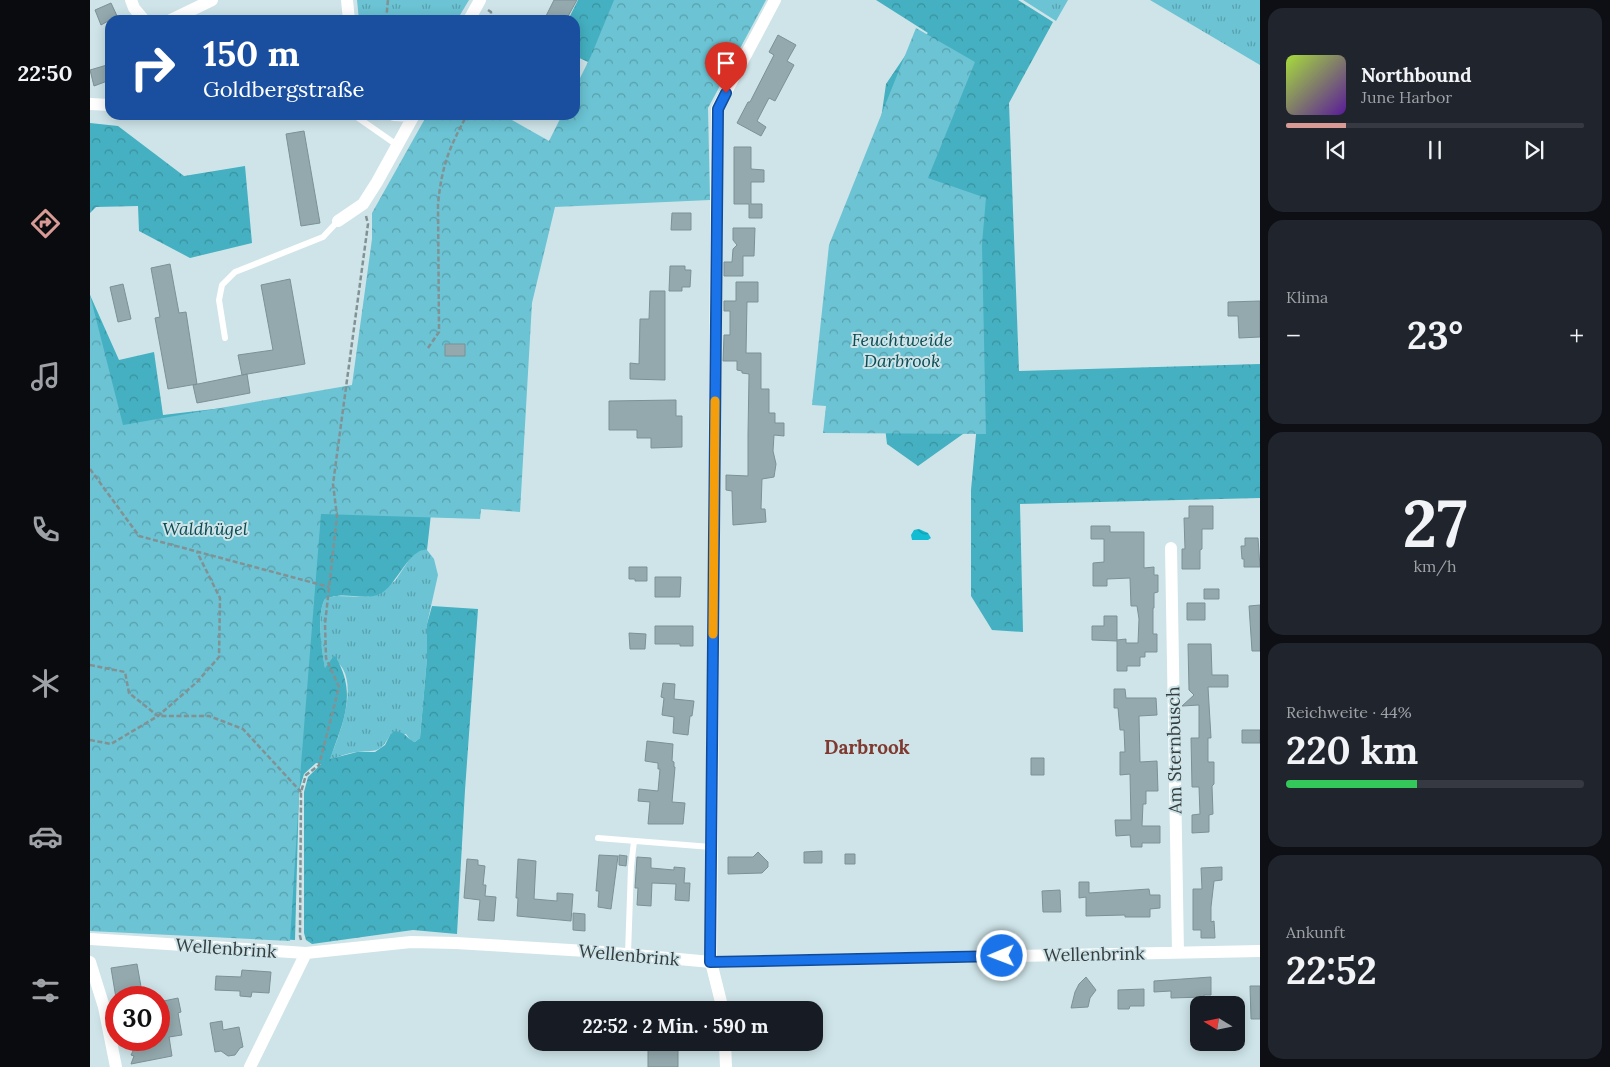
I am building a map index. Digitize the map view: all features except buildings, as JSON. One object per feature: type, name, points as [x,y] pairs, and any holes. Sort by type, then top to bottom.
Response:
[{"type":"street","points":[[131,0],[140,15]]},
{"type":"street","points":[[181,15],[212,0]]},
{"type":"street","points":[[347,0],[348,15]]},
{"type":"street","points":[[721,1001],[710,962],[718,109],[775,0]]},
{"type":"street","points":[[474,15],[484,5]]},
{"type":"street","points":[[90,104],[105,105]]},
{"type":"street","points":[[338,221],[363,204],[412,120]]},
{"type":"street","name":"Am Sternbusch","points":[[1171,548],[1178,952]]},
{"type":"street","name":"Wellenbrink","points":[[90,939],[306,953],[411,942],[466,944],[628,954],[710,962],[1260,951]]},
{"type":"street","points":[[250,1067],[306,953]]},
{"type":"street","points":[[90,962],[104,1007],[116,1067]]},
{"type":"street","points":[[726,1051],[726,1067]]},
{"type":"lane","points":[[361,120],[398,145]]},
{"type":"lane","points":[[225,338],[219,300],[222,285],[235,272],[323,237],[338,221]]},
{"type":"lane","points":[[598,838],[711,847]]},
{"type":"lane","points":[[628,954],[634,841]]},
{"type":"path","points":[[386,15],[388,0]]},
{"type":"path","points":[[484,5],[491,12],[491,15]]},
{"type":"path","points":[[428,348],[439,332],[438,204],[441,178],[447,156],[465,120]]},
{"type":"path","points":[[306,953],[300,936],[301,792],[306,775],[320,764],[339,687],[326,658],[325,624],[337,516],[333,484],[368,224],[363,204]]},
{"type":"path","points":[[90,469],[139,536],[329,587]]},
{"type":"path","points":[[90,740],[111,744],[158,716],[196,682],[219,657],[220,598],[198,552]]},
{"type":"path","points":[[90,665],[125,672],[129,693],[158,716],[209,716],[243,730],[301,792]]},
{"type":"green space","points":[[357,0],[469,0],[460,15],[358,15]]},
{"type":"green space","points":[[578,0],[726,0],[664,97],[580,58],[580,15],[570,15]]},
{"type":"green space","name":"Waldhügel","points":[[614,0],[766,0],[708,108],[710,200],[555,207],[532,303],[520,512],[481,509],[480,519],[321,514],[301,765],[290,941],[90,931],[90,295],[123,425],[352,385],[372,239],[372,213],[424,120],[512,120],[549,141],[560,120],[580,120],[580,78]]},
{"type":"green space","points":[[876,0],[1018,0],[1053,22],[1009,103],[1019,371],[1260,364],[1260,498],[1020,504],[1023,632],[992,630],[971,596],[971,490],[977,424],[918,466],[887,444],[884,419],[896,169],[880,126],[886,84],[913,44],[928,33]]},
{"type":"green space","points":[[1023,0],[1068,0],[1056,21]]},
{"type":"green space","points":[[1150,0],[1260,0],[1260,65]]},
{"type":"green space","name":"Feuchtweide Darbrook","points":[[916,28],[975,62],[928,178],[986,198],[982,244],[986,434],[823,433],[826,406],[812,405],[829,245]]},
{"type":"green space","points":[[90,123],[118,126],[184,176],[245,166],[252,243],[190,258],[139,231],[138,206],[96,207],[90,213]]},
{"type":"green space","points":[[90,295],[119,360],[154,352],[163,415],[314,397],[432,505],[427,550],[415,554],[388,587],[378,595],[367,597],[336,596],[325,599],[322,606],[320,633],[325,668],[335,656],[346,683],[346,708],[340,733],[330,759],[357,752],[375,752],[385,745],[390,735],[395,731],[402,733],[415,742],[420,738],[427,658],[427,624],[432,606],[478,609],[457,934],[413,930],[312,944],[306,940],[304,933],[304,792],[308,777],[321,764],[316,763],[304,774],[299,791],[295,940],[90,929]]},
{"type":"green space","points":[[424,549],[434,559],[438,575],[427,624],[427,658],[420,738],[415,742],[411,741],[406,734],[390,735],[383,745],[376,750],[350,753],[329,760],[345,715],[348,690],[347,679],[338,663],[332,658],[325,669],[320,623],[322,606],[325,599],[336,596],[368,597],[395,581],[413,554]]},
{"type":"water","points":[[919,529],[928,533],[931,538],[928,540],[912,540],[911,535],[914,530]]},
{"type":"slow traffic","points":[[713,634],[715,401]]},
{"type":"district","name":"Darbrook","points":[[867,747]]},
{"type":"route","points":[[726,93],[718,109],[710,962],[1002,956]]}]
